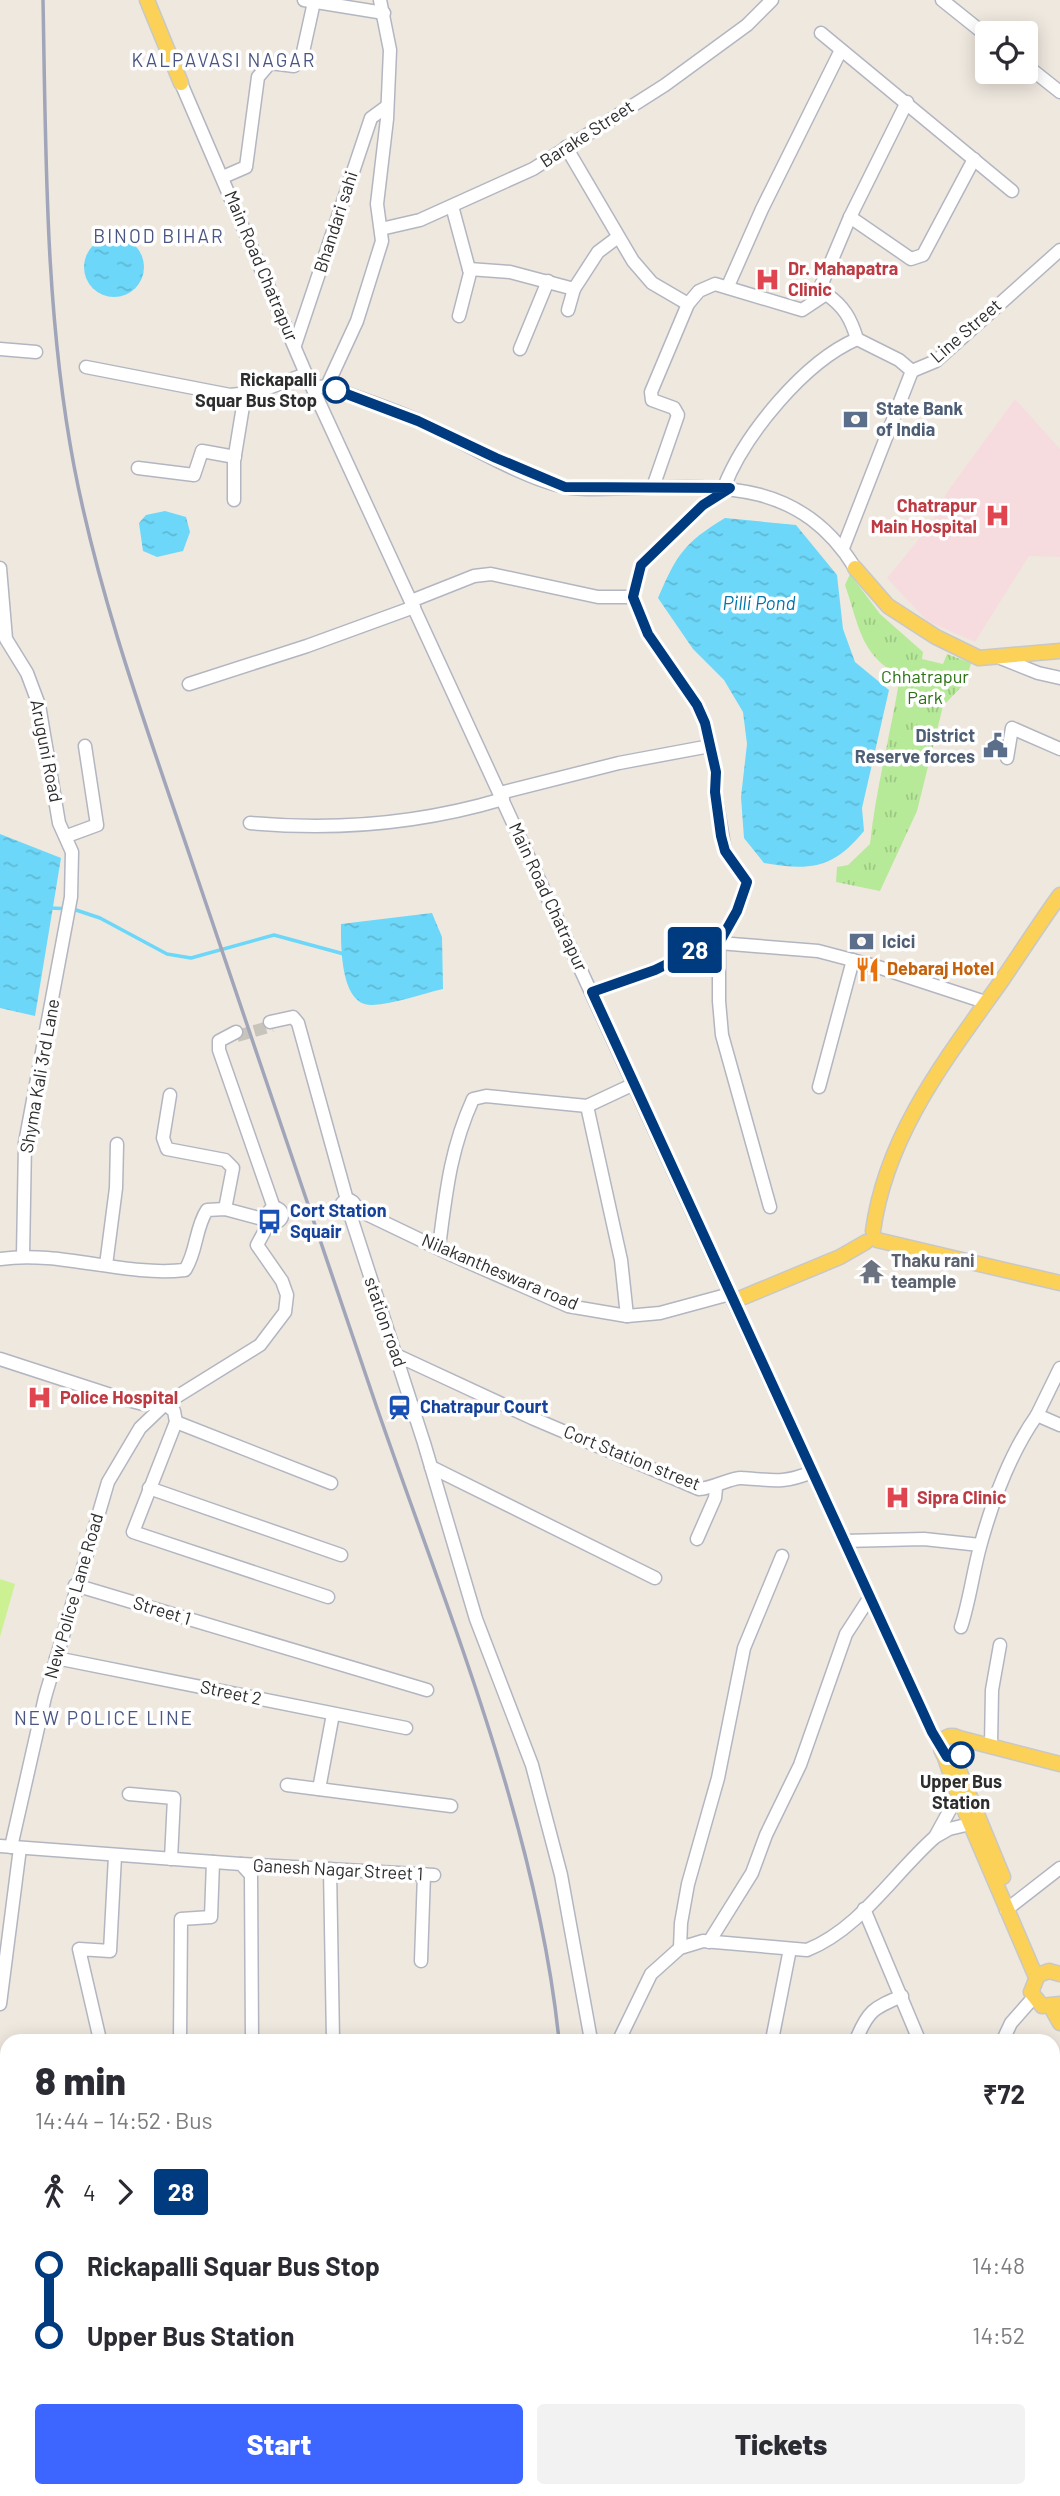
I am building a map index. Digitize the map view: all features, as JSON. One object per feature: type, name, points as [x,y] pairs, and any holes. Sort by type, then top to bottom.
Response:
[{"type":"main road","points":[[147,0],[181,83]]},
{"type":"main road","points":[[855,568],[888,606],[936,637],[979,658],[1060,650]]},
{"type":"main road","points":[[872,1238],[876,1209],[911,1118],[934,1074],[1060,895]]},
{"type":"main road","points":[[732,1298],[840,1256],[872,1238],[1060,1283]]},
{"type":"main road","points":[[1040,1974],[958,1795],[947,1752],[949,1737],[1060,1771]]},
{"type":"main road","points":[[947,1752],[961,1755],[961,1742]]},
{"type":"main road","points":[[961,1742],[991,1746],[1060,1763]]},
{"type":"main road","points":[[947,1752],[1010,1907]]},
{"type":"main road","points":[[1040,1974],[1060,1974]]},
{"type":"main road","points":[[1040,1974],[1031,1985],[1033,1998],[1042,2006],[1055,2006],[1060,2023]]},
{"type":"street","name":"Barake Street","points":[[381,229],[420,220],[533,169],[665,85],[747,25],[772,0]]},
{"type":"street","points":[[942,0],[975,26]]},
{"type":"street","points":[[223,177],[246,167],[258,77],[270,63],[294,66],[301,61],[309,1],[382,6],[390,50],[377,204],[382,241],[357,321],[320,387],[418,421],[565,487],[724,487],[781,501],[814,519],[843,548],[855,568]]},
{"type":"street","points":[[821,33],[1012,191]]},
{"type":"street","points":[[728,286],[762,209],[841,50]]},
{"type":"street","points":[[1038,75],[1060,92]]},
{"type":"street","name":"Main Road Chatrapur","points":[[181,83],[306,374],[320,387],[412,604],[932,1732],[947,1752]]},
{"type":"street","points":[[815,300],[850,217],[907,102]]},
{"type":"street","name":"Bhandari sahi","points":[[295,345],[370,118],[386,107]]},
{"type":"street","points":[[566,148],[618,237],[652,283],[688,304]]},
{"type":"street","points":[[850,217],[911,259],[923,255],[974,159]]},
{"type":"street","points":[[453,206],[470,269],[459,316]]},
{"type":"street","points":[[568,310],[574,289],[598,252],[618,237]]},
{"type":"street","name":"Line Street","points":[[856,339],[899,360],[912,371],[936,361],[1060,250]]},
{"type":"street","points":[[470,269],[510,272],[574,289]]},
{"type":"street","points":[[520,349],[548,281]]},
{"type":"street","points":[[653,487],[678,415],[674,408],[652,400],[651,392],[688,304],[699,291],[715,284],[728,286],[802,310],[826,294],[839,302],[850,318],[856,339],[842,346],[788,390],[741,454],[724,487],[641,565],[633,597],[648,634],[697,705],[710,746],[723,843],[747,882],[737,911],[719,943],[722,1035],[771,1207]]},
{"type":"street","points":[[0,349],[36,352]]},
{"type":"street","points":[[86,367],[230,396],[245,394],[306,374]]},
{"type":"street","points":[[843,548],[912,371]]},
{"type":"street","points":[[234,500],[235,457],[245,394]]},
{"type":"street","points":[[138,468],[194,475],[202,451],[235,457]]},
{"type":"street","name":"Aruguni Road","points":[[0,568],[3,639],[27,673],[39,705],[59,823],[68,836],[72,852],[71,897]]},
{"type":"street","points":[[189,684],[307,646],[474,576],[491,574],[598,597],[633,597]]},
{"type":"street","points":[[998,657],[1038,673],[1060,678]]},
{"type":"street","points":[[1007,758],[1012,729],[1060,749]]},
{"type":"street","points":[[68,836],[97,825],[85,746]]},
{"type":"street","points":[[250,823],[288,827],[365,826],[461,812],[501,796],[619,763],[710,746]]},
{"type":"street","name":"Shyma Kali 3rd Lane","points":[[23,1256],[25,1143],[71,897]]},
{"type":"street","points":[[592,992],[655,970],[706,945],[719,943],[818,951],[985,1002]]},
{"type":"street","points":[[820,1087],[853,960]]},
{"type":"street","name":"station road","points":[[271,1024],[286,1021],[293,1024],[476,1619],[532,1765],[561,1875],[590,2034]]},
{"type":"street","points":[[0,1259],[23,1256],[185,1270],[192,1260],[203,1216],[207,1210],[274,1213],[219,1050],[219,1041],[223,1036],[237,1034]]},
{"type":"street","points":[[439,1247],[446,1180],[459,1131],[473,1099],[486,1096],[587,1105],[634,1084]]},
{"type":"street","points":[[170,1095],[163,1138],[167,1149],[225,1160],[233,1168],[225,1209]]},
{"type":"street","points":[[587,1105],[621,1260],[627,1316]]},
{"type":"street","points":[[106,1265],[116,1188],[117,1144]]},
{"type":"street","name":"Nilakantheswara road","points":[[349,1206],[568,1306],[627,1316],[660,1313],[732,1298]]},
{"type":"street","name":"New Police Lane Road","points":[[0,2004],[10,1847],[75,1585],[108,1482],[140,1428],[165,1404],[260,1345],[285,1312],[287,1295],[282,1281],[263,1258],[257,1245],[274,1213]]},
{"type":"street","name":"Cort Station street","points":[[396,1355],[532,1418],[699,1489],[716,1488]]},
{"type":"street","points":[[0,1359],[120,1398],[142,1404],[165,1404],[174,1411],[176,1422],[133,1532],[328,1597]]},
{"type":"street","points":[[961,1627],[971,1597],[980,1545],[1000,1489],[1060,1368]]},
{"type":"street","points":[[1037,1415],[1060,1424]]},
{"type":"street","points":[[176,1422],[331,1483]]},
{"type":"street","points":[[431,1466],[655,1578]]},
{"type":"street","points":[[697,1539],[715,1498],[716,1488],[740,1478],[772,1483],[793,1480],[812,1472]]},
{"type":"street","points":[[149,1488],[341,1555]]},
{"type":"street","points":[[844,1541],[924,1539],[980,1545]]},
{"type":"street","points":[[680,1948],[681,1923],[688,1884],[718,1777],[744,1648],[782,1556]]},
{"type":"street","name":"Street 1","points":[[75,1585],[427,1690]]},
{"type":"street","points":[[709,1942],[752,1873],[766,1835],[800,1765],[846,1634],[870,1597]]},
{"type":"street","points":[[991,1746],[992,1690],[1000,1645]]},
{"type":"street","name":"Street 2","points":[[56,1658],[406,1728]]},
{"type":"street","points":[[319,1789],[332,1714]]},
{"type":"street","points":[[287,1785],[451,1806]]},
{"type":"street","points":[[128,1794],[174,1798],[171,1859]]},
{"type":"street","points":[[935,1837],[958,1795]]},
{"type":"street","points":[[621,2034],[651,1974],[680,1948],[709,1942],[807,1950],[822,1944],[864,1909],[935,1837],[949,1829],[970,1824]]},
{"type":"street","name":"Ganesh Nagar Street 1","points":[[10,1847],[429,1875],[422,1961]]},
{"type":"street","points":[[99,2034],[79,1949],[110,1951],[115,1856]]},
{"type":"street","points":[[180,2034],[181,1919],[211,1917],[213,1862]]},
{"type":"street","points":[[242,1864],[251,1875],[251,2034]]},
{"type":"street","points":[[1010,1907],[1060,1868]]},
{"type":"street","points":[[330,1869],[333,2034]]},
{"type":"street","points":[[864,1909],[917,2034]]},
{"type":"street","points":[[773,2034],[790,1949]]},
{"type":"street","points":[[859,2034],[867,2014],[875,2007],[902,1996]]},
{"type":"street","points":[[1006,2034],[1011,2023],[1033,1998]]},
{"type":"shaded area","name":"Chatrapur Main Hospital","points":[[1015,399],[1060,449],[1060,557],[1029,556],[975,642],[927,621],[887,578],[934,521],[935,512],[948,491]]},
{"type":"green space","name":"Chhatrapur Park","points":[[850,574],[880,614],[923,652],[922,659],[943,664],[947,654],[971,663],[966,682],[943,706],[917,811],[880,891],[836,882],[837,867],[848,865],[870,844],[900,676],[876,659],[863,638],[845,585]]},
{"type":"green space","points":[[0,1579],[15,1584],[0,1637]]},
{"type":"water","points":[[114,237],[135,246],[144,267],[135,288],[114,297],[93,288],[84,267],[93,246]]},
{"type":"water","points":[[165,511],[186,517],[190,532],[183,551],[157,557],[143,551],[139,523],[146,515]]},
{"type":"water","name":"Pilli Pond","points":[[725,518],[796,525],[837,575],[843,629],[855,662],[889,690],[862,808],[864,831],[842,853],[820,864],[795,867],[764,863],[744,838],[741,797],[747,744],[743,712],[724,680],[693,649],[658,598],[683,551]]},
{"type":"water","points":[[0,834],[61,858],[35,1016],[0,1008]]},
{"type":"water","points":[[432,913],[442,937],[443,989],[390,1003],[361,1003],[354,996],[344,973],[341,924]]},
{"type":"waterway","points":[[50,908],[73,909],[100,918],[167,954],[191,958],[274,935],[344,954]]},
{"type":"tunnel","points":[[237,1036],[272,1026]]},
{"type":"railway","points":[[43,0],[49,234],[57,351],[74,466],[98,570],[162,773],[377,1408],[486,1720],[531,1880],[548,1960],[558,2034]]},
{"type":"bus line","name":"28","points":[[336,390],[418,421],[565,487],[717,485],[730,488],[703,505],[641,565],[635,579],[633,597],[648,634],[697,705],[705,723],[716,772],[715,792],[721,836],[725,851],[747,882],[737,911],[719,943],[706,945],[655,970],[592,992],[932,1732],[942,1744],[944,1755],[951,1758],[961,1755]]},
{"type":"place","name":"Dr. Mahapatra Clinic","points":[[768,279]]},
{"type":"place","name":"Rickapalli Squar Bus Stop","points":[[336,390]]},
{"type":"place","name":"State Bank of India","points":[[856,419]]},
{"type":"place","name":"Chatrapur Main Hospital","points":[[997,516]]},
{"type":"place","name":"District Reserve forces","points":[[995,746]]},
{"type":"place","name":"Icici","points":[[862,942]]},
{"type":"place","name":"Debaraj Hotel","points":[[867,969]]},
{"type":"place","name":"Cort Station Squair","points":[[270,1221]]},
{"type":"place","name":"Thaku rani teample","points":[[871,1271]]},
{"type":"place","name":"Police Hospital","points":[[40,1398]]},
{"type":"place","name":"Chatrapur Court","points":[[400,1407]]},
{"type":"place","name":"Sipra Clinic","points":[[897,1498]]},
{"type":"place","name":"Upper Bus Station","points":[[961,1755]]},
{"type":"district","name":"KALPAVASI NAGAR","points":[[224,60]]},
{"type":"district","name":"BINOD BIHAR","points":[[159,236]]},
{"type":"district","name":"NEW POLICE LINE","points":[[104,1718]]}]
